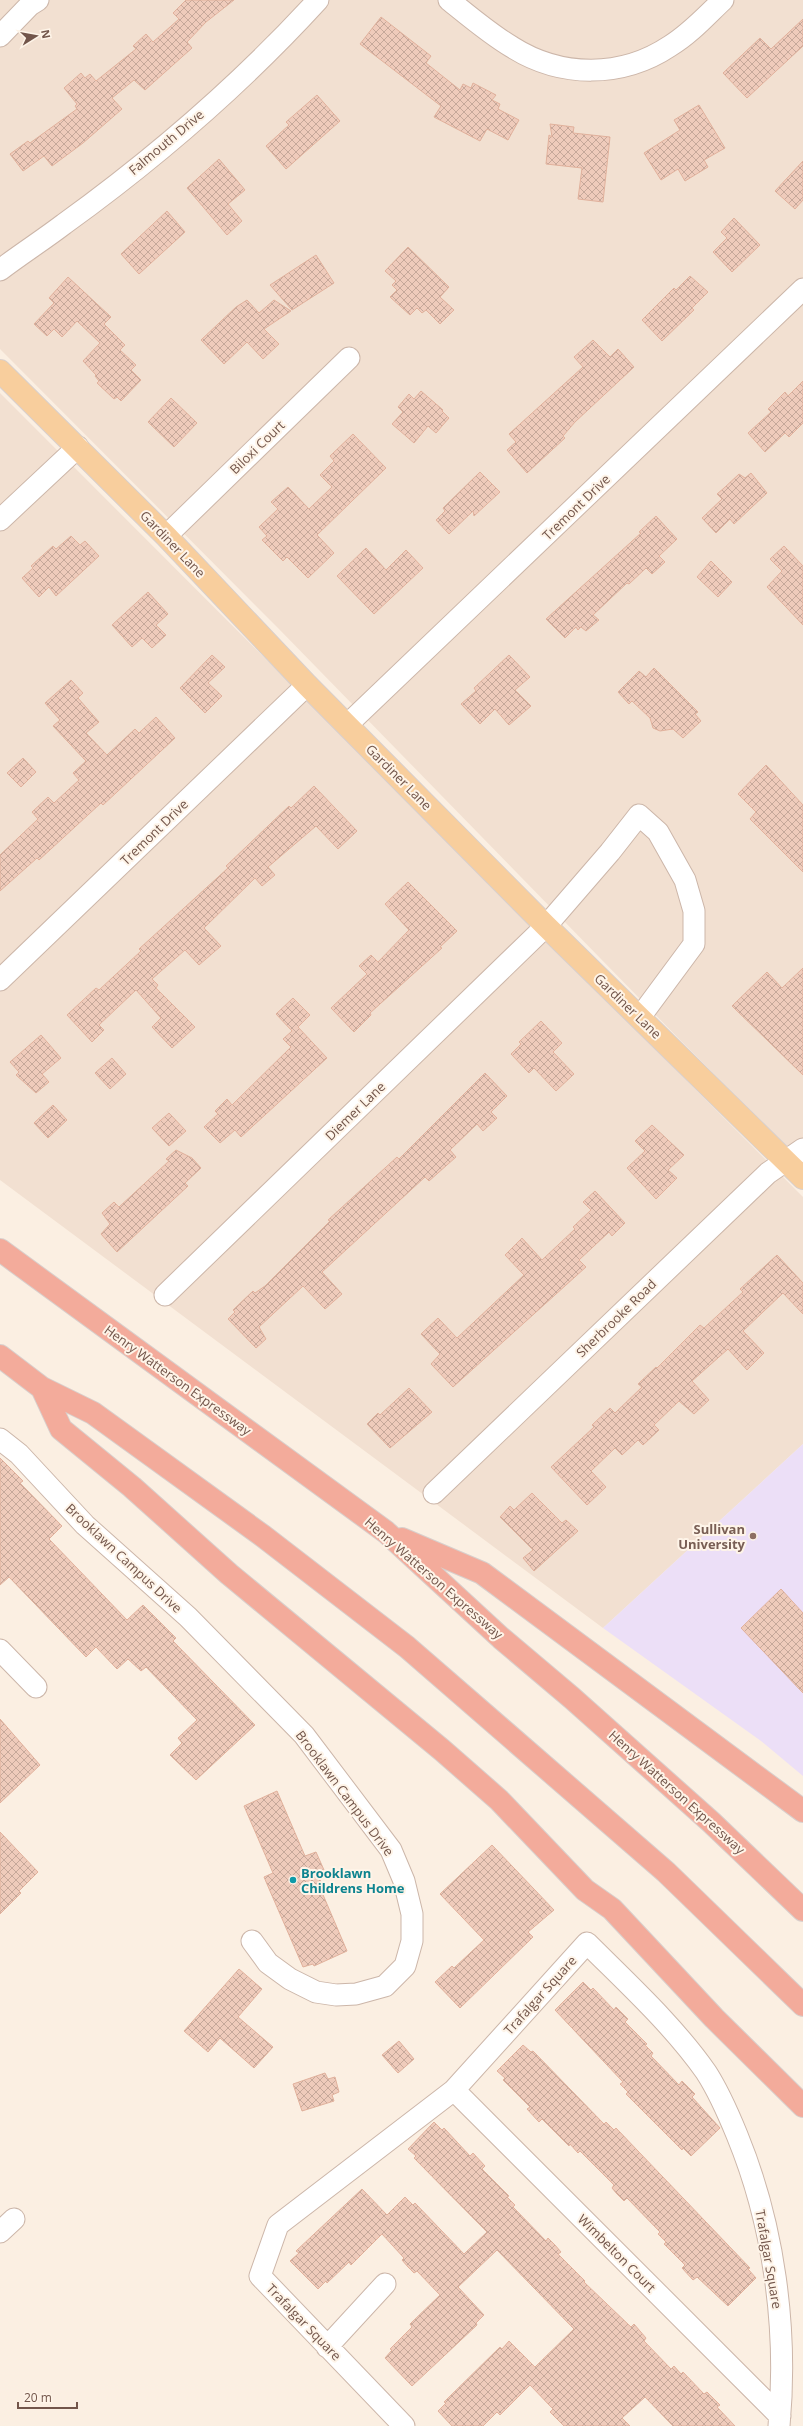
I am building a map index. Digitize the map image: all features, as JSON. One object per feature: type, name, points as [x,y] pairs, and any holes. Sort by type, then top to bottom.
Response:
[{"type":"highway","name":"Henry Watterson Expressway","points":[[0,1250],[386,1532],[711,1822],[803,1910]]},
{"type":"highway","points":[[0,1356],[42,1388],[93,1413],[247,1524],[407,1647],[660,1867],[803,2005]]},
{"type":"highway","points":[[42,1388],[62,1429],[132,1487],[229,1574],[442,1750],[499,1800],[585,1890],[612,1909],[714,2018],[803,2106]]},
{"type":"highway","points":[[386,1532],[482,1573],[803,1812]]},
{"type":"main road","name":"Gardiner Lane","points":[[0,370],[166,536],[307,685],[348,724],[546,926],[640,1017],[794,1155],[803,1178]]},
{"type":"street","points":[[0,36],[30,5],[38,0]]},
{"type":"street","name":"Falmouth Drive","points":[[0,270],[105,193],[195,118],[261,60],[318,0]]},
{"type":"street","points":[[449,0],[495,35],[530,57],[550,64],[577,70],[597,71],[622,67],[655,56],[685,35],[723,0]]},
{"type":"street","name":"Tremont Drive","points":[[348,724],[803,289]]},
{"type":"street","name":"Biloxi Court","points":[[166,536],[349,358]]},
{"type":"street","points":[[0,520],[78,447]]},
{"type":"street","name":"Tremont Drive","points":[[0,980],[307,685]]},
{"type":"street","name":"Diemer Lane","points":[[164,1295],[546,926],[610,852],[639,815],[658,832],[685,880],[694,911],[694,944],[640,1017]]},
{"type":"street","name":"Sherbrooke Road","points":[[434,1493],[768,1173],[794,1155]]},
{"type":"street","name":"Brooklawn Campus Drive","points":[[0,1439],[19,1454],[85,1525],[188,1617],[304,1735],[391,1850],[404,1881],[412,1914],[412,1940],[405,1966],[385,1986],[356,1994],[336,1995],[316,1992],[290,1980],[268,1963],[252,1940]]},
{"type":"street","points":[[0,1650],[36,1686]]},
{"type":"street","name":"Trafalgar Square","points":[[404,2426],[260,2276],[278,2225],[454,2090],[587,1943],[662,2019],[706,2072],[727,2110],[747,2161],[771,2250],[779,2315],[781,2359],[779,2421]]},
{"type":"street","name":"Wimbelton Court","points":[[454,2090],[779,2421]]},
{"type":"street","points":[[327,2347],[385,2284]]},
{"type":"shaded area","points":[[0,0],[803,0],[803,1162],[682,1042],[278,628],[0,349]]},
{"type":"shaded area","points":[[0,393],[803,1197],[803,1444],[603,1628],[0,1180]]},
{"type":"shaded area","name":"Sullivan University","points":[[803,1444],[803,1776],[761,1741],[603,1628]]},
{"type":"building","points":[[186,0],[234,0],[206,22],[187,42],[192,48],[145,90],[134,80],[112,98],[122,109],[83,143],[52,166],[44,156],[23,171],[10,154],[28,141],[30,143],[77,109],[75,106],[77,104],[64,88],[81,73],[85,78],[90,74],[96,81],[136,49],[133,46],[146,34],[153,42],[179,19],[173,13]]},
{"type":"building","points":[[381,17],[431,56],[426,63],[460,90],[463,84],[471,88],[473,83],[496,95],[492,100],[500,104],[498,109],[519,120],[508,140],[487,129],[480,141],[434,117],[441,106],[360,44]]},
{"type":"building","points":[[803,19],[803,46],[747,98],[723,73],[760,38],[771,49]]},
{"type":"building","points":[[317,95],[340,121],[286,169],[266,146],[289,125],[286,122]]},
{"type":"building","points":[[699,105],[725,148],[704,160],[708,167],[685,181],[678,169],[661,180],[644,153],[680,130],[674,120]]},
{"type":"building","points":[[550,124],[574,127],[573,133],[610,137],[603,202],[578,199],[582,168],[546,164],[549,135],[552,137]]},
{"type":"building","points":[[219,159],[245,190],[228,204],[242,221],[227,235],[187,188]]},
{"type":"building","points":[[803,161],[803,200],[795,209],[775,191]]},
{"type":"building","points":[[167,211],[185,232],[139,274],[121,254]]},
{"type":"building","points":[[734,218],[760,245],[732,272],[713,252],[727,238],[721,232]]},
{"type":"building","points":[[408,247],[449,287],[440,297],[454,310],[440,324],[426,310],[422,313],[417,308],[410,315],[390,297],[397,290],[392,285],[396,281],[385,271]]},
{"type":"building","points":[[316,255],[334,283],[292,310],[270,285]]},
{"type":"building","points":[[690,276],[708,292],[692,308],[694,310],[662,341],[642,320],[674,288],[676,290]]},
{"type":"building","points":[[68,277],[111,317],[104,324],[125,345],[120,350],[136,365],[131,370],[141,380],[121,401],[117,397],[114,399],[97,383],[99,381],[95,376],[96,375],[83,361],[100,343],[77,321],[62,337],[54,329],[47,336],[34,324],[54,303],[49,298]]},
{"type":"building","points":[[247,300],[259,313],[274,300],[291,311],[264,329],[279,344],[263,359],[247,342],[224,364],[201,340],[236,307]]},
{"type":"building","points":[[593,340],[610,357],[618,349],[634,367],[575,422],[563,436],[565,438],[527,473],[507,450],[516,442],[509,434],[583,367],[574,357]]},
{"type":"building","points":[[803,381],[803,423],[789,437],[785,433],[765,452],[748,433],[771,412],[768,409],[785,392],[788,396]]},
{"type":"building","points":[[421,391],[443,410],[442,411],[449,418],[436,433],[428,426],[414,443],[392,424],[403,412],[398,407],[409,394],[414,399]]},
{"type":"building","points":[[171,398],[197,423],[174,447],[148,422]]},
{"type":"building","points":[[353,434],[386,468],[317,535],[334,553],[308,578],[287,557],[283,561],[262,540],[267,536],[259,527],[278,509],[271,502],[288,487],[309,509],[332,487],[320,475],[334,461],[330,456]]},
{"type":"building","points":[[480,472],[500,492],[474,516],[473,511],[449,534],[436,520],[445,511],[443,508]]},
{"type":"building","points":[[751,473],[767,493],[734,524],[730,519],[716,533],[702,518],[722,499],[717,494],[739,474],[745,478]]},
{"type":"building","points":[[656,516],[677,539],[659,556],[665,562],[652,574],[646,568],[629,584],[627,583],[593,615],[599,620],[586,631],[581,627],[578,630],[576,627],[565,638],[546,619],[641,533],[639,532]]},
{"type":"building","points":[[71,536],[80,545],[85,541],[99,556],[56,596],[49,587],[39,597],[22,578],[33,568],[31,566],[53,546],[56,549]]},
{"type":"building","points":[[784,546],[803,566],[803,625],[767,587],[782,571],[770,559]]},
{"type":"building","points":[[366,548],[386,570],[406,550],[423,568],[374,614],[337,576]]},
{"type":"building","points":[[711,561],[732,582],[718,597],[697,577]]},
{"type":"building","points":[[148,592],[168,614],[156,625],[166,635],[152,648],[142,638],[132,647],[112,625]]},
{"type":"building","points":[[212,655],[225,667],[208,683],[222,696],[205,713],[180,688]]},
{"type":"building","points":[[509,655],[530,677],[515,690],[531,706],[509,725],[495,709],[480,724],[461,704],[476,691],[474,688]]},
{"type":"building","points":[[654,668],[698,712],[695,714],[701,721],[683,738],[673,729],[660,731],[653,728],[650,718],[632,701],[629,704],[618,692],[639,671],[646,677]]},
{"type":"building","points":[[71,680],[83,693],[78,698],[99,722],[86,733],[107,755],[135,729],[139,733],[156,717],[175,738],[103,805],[101,803],[39,860],[37,858],[0,891],[0,855],[38,819],[32,812],[48,797],[54,803],[79,780],[73,773],[86,761],[53,726],[60,720],[45,703]]},
{"type":"building","points":[[23,758],[36,772],[21,787],[7,773]]},
{"type":"building","points":[[766,765],[803,805],[803,872],[750,819],[756,812],[738,794]]},
{"type":"building","points":[[314,786],[357,831],[338,849],[316,826],[268,867],[275,875],[262,886],[255,878],[204,928],[221,946],[199,965],[185,950],[152,979],[158,985],[156,988],[195,1027],[172,1048],[152,1027],[161,1018],[136,990],[99,1025],[104,1030],[92,1042],[67,1015],[96,988],[99,990],[141,951],[139,949],[228,868],[226,866],[289,806],[291,808]]},
{"type":"building","points":[[408,882],[457,931],[440,947],[442,948],[370,1013],[371,1015],[354,1032],[331,1008],[367,974],[359,966],[371,955],[378,962],[409,930],[385,904]]},
{"type":"building","points":[[803,968],[803,1075],[732,1006],[767,972],[782,988]]},
{"type":"building","points":[[293,998],[310,1015],[298,1027],[327,1058],[241,1137],[235,1130],[220,1143],[204,1127],[218,1114],[215,1111],[227,1099],[232,1105],[291,1047],[283,1039],[292,1031],[276,1014]]},
{"type":"building","points":[[541,1021],[562,1043],[553,1052],[574,1074],[556,1091],[534,1068],[529,1073],[511,1054],[521,1044],[519,1042]]},
{"type":"building","points":[[41,1035],[61,1058],[42,1074],[49,1082],[36,1093],[16,1075],[19,1072],[10,1062]]},
{"type":"building","points":[[112,1058],[126,1074],[110,1089],[95,1073]]},
{"type":"building","points":[[485,1073],[507,1096],[491,1112],[497,1118],[483,1131],[477,1124],[450,1150],[456,1157],[429,1181],[425,1177],[322,1272],[342,1294],[325,1309],[303,1286],[259,1327],[266,1339],[256,1348],[228,1319],[235,1312],[233,1310],[253,1291],[255,1293],[265,1286],[330,1221],[328,1220],[397,1157],[399,1159]]},
{"type":"building","points":[[53,1105],[67,1120],[48,1138],[34,1123]]},
{"type":"building","points":[[169,1113],[186,1131],[169,1146],[152,1128]]},
{"type":"building","points":[[652,1125],[684,1155],[668,1170],[677,1178],[656,1199],[627,1168],[645,1151],[635,1141]]},
{"type":"building","points":[[176,1150],[192,1158],[201,1168],[185,1183],[188,1186],[117,1252],[101,1234],[110,1224],[102,1213],[114,1202],[119,1207],[169,1161],[166,1159]]},
{"type":"building","points":[[595,1191],[625,1223],[612,1236],[609,1232],[579,1260],[586,1267],[453,1387],[431,1364],[440,1354],[421,1334],[438,1318],[457,1338],[524,1275],[505,1255],[522,1238],[542,1260],[575,1229],[573,1227],[591,1210],[583,1202]]},
{"type":"building","points":[[777,1255],[803,1283],[803,1314],[783,1293],[743,1331],[764,1353],[747,1370],[728,1349],[692,1381],[709,1400],[694,1414],[679,1401],[654,1425],[659,1430],[643,1445],[638,1440],[622,1455],[615,1448],[591,1471],[606,1487],[587,1505],[551,1467],[594,1427],[592,1425],[610,1408],[615,1413],[642,1387],[638,1384],[656,1367],[657,1368],[700,1325],[704,1328],[743,1292],[740,1289]]},
{"type":"building","points":[[409,1388],[432,1412],[390,1448],[367,1424],[378,1413],[380,1415]]},
{"type":"building","points":[[0,1458],[23,1481],[20,1483],[62,1526],[49,1539],[127,1620],[143,1605],[176,1638],[173,1641],[255,1725],[196,1780],[170,1755],[182,1743],[178,1738],[197,1720],[146,1667],[141,1671],[128,1659],[117,1669],[96,1647],[86,1657],[9,1577],[0,1585]]},
{"type":"building","points":[[532,1493],[562,1523],[566,1520],[578,1531],[534,1571],[523,1558],[533,1550],[500,1517],[510,1506],[514,1510]]},
{"type":"building","points":[[781,1589],[803,1613],[803,1693],[741,1628]]},
{"type":"building","points":[[0,1719],[40,1765],[0,1803]]},
{"type":"building","name":"Brooklawn Childrens Home","points":[[277,1791],[305,1856],[316,1852],[324,1870],[317,1873],[324,1889],[321,1890],[347,1951],[314,1966],[313,1964],[303,1967],[264,1877],[273,1873],[244,1806]]},
{"type":"building","points":[[0,1832],[38,1872],[19,1891],[21,1893],[0,1914]]},
{"type":"building","points":[[492,1845],[554,1910],[528,1932],[533,1937],[460,2008],[435,1982],[452,1966],[454,1968],[484,1940],[440,1894]]},
{"type":"building","points":[[239,1969],[262,1989],[238,2017],[273,2047],[254,2068],[220,2038],[208,2052],[184,2031]]},
{"type":"building","points":[[583,1982],[591,1990],[593,1988],[614,2010],[616,2007],[628,2019],[625,2022],[647,2044],[645,2045],[653,2053],[651,2056],[679,2085],[682,2081],[695,2094],[692,2097],[720,2128],[691,2156],[683,2148],[682,2150],[626,2094],[628,2092],[620,2084],[623,2082],[555,2010]]},
{"type":"building","points":[[399,2041],[414,2059],[398,2073],[382,2055]]},
{"type":"building","points":[[523,2045],[531,2052],[533,2051],[604,2124],[606,2122],[614,2130],[616,2128],[750,2268],[748,2269],[756,2278],[728,2306],[697,2277],[693,2280],[682,2268],[685,2265],[664,2244],[666,2242],[658,2234],[660,2232],[627,2198],[624,2201],[617,2194],[612,2188],[614,2185],[580,2151],[578,2153],[570,2144],[569,2146],[542,2119],[539,2122],[527,2109],[530,2107],[503,2080],[505,2078],[497,2071]]},
{"type":"building","points":[[325,2073],[328,2079],[335,2077],[339,2092],[332,2095],[334,2101],[302,2111],[293,2084]]},
{"type":"building","points":[[434,2122],[442,2130],[444,2128],[470,2156],[473,2153],[485,2166],[482,2169],[509,2196],[507,2197],[515,2205],[513,2207],[546,2241],[548,2238],[555,2245],[561,2252],[558,2254],[585,2281],[584,2282],[631,2327],[634,2324],[646,2338],[644,2341],[671,2369],[674,2366],[681,2374],[683,2372],[704,2394],[707,2392],[720,2405],[717,2407],[735,2426],[673,2426],[645,2397],[622,2418],[630,2426],[564,2426],[550,2412],[553,2409],[530,2385],[500,2415],[497,2412],[483,2426],[452,2426],[438,2411],[446,2403],[444,2402],[500,2347],[502,2349],[509,2341],[535,2367],[574,2329],[497,2250],[458,2287],[484,2315],[476,2323],[477,2325],[412,2386],[385,2358],[392,2350],[390,2349],[412,2327],[410,2324],[440,2295],[417,2271],[414,2273],[408,2267],[402,2260],[404,2258],[382,2234],[351,2265],[349,2262],[327,2283],[326,2281],[318,2289],[290,2261],[299,2253],[296,2251],[362,2189],[387,2215],[405,2197],[413,2205],[415,2203],[464,2254],[487,2232],[414,2158],[416,2156],[408,2149]]},
{"type":"place","name":"Sullivan University","points":[[753,1536]]},
{"type":"place","name":"Brooklawn Childrens Home","points":[[293,1880]]}]
